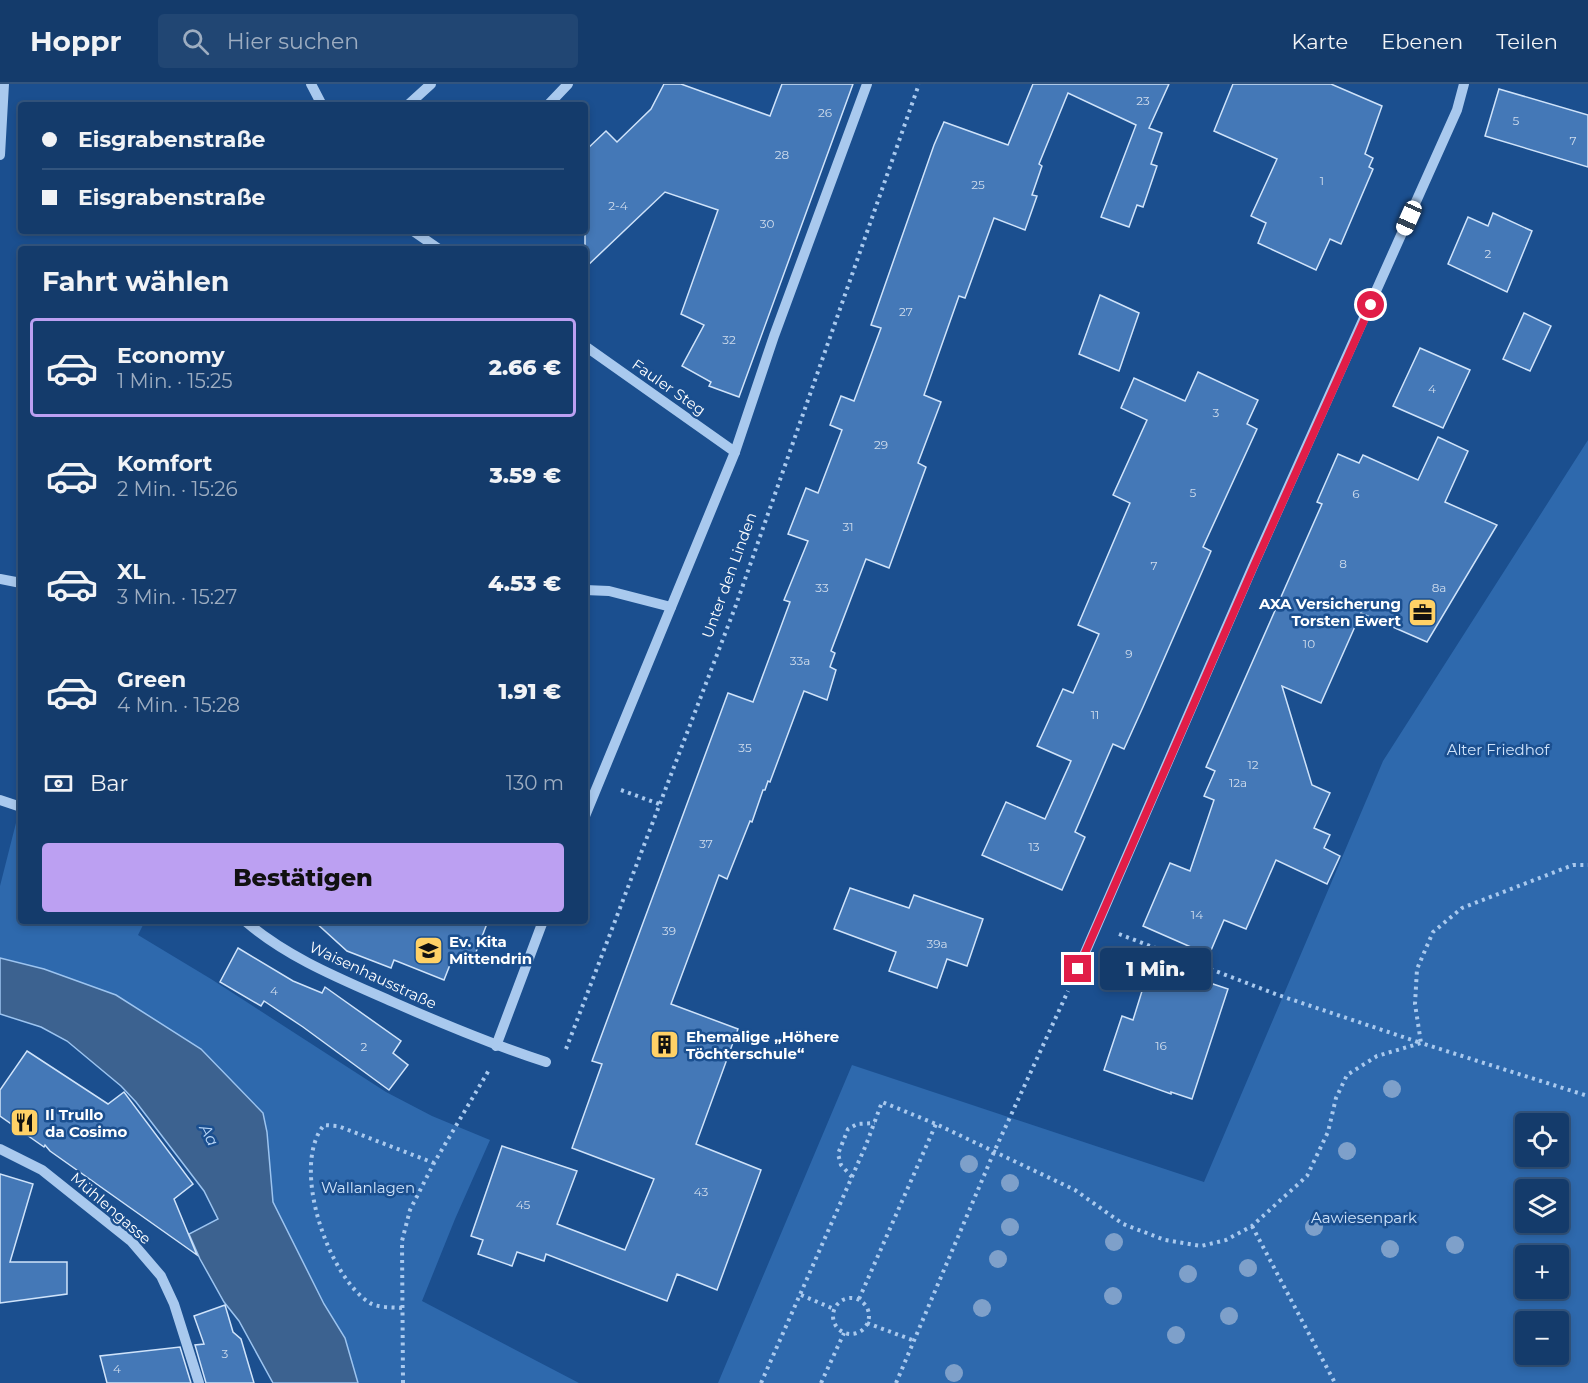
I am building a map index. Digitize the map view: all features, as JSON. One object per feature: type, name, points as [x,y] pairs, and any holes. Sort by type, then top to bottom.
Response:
[{"type":"street","points":[[0,155],[4,84]]},
{"type":"street","points":[[311,84],[320,102]]},
{"type":"street","points":[[411,102],[431,84]]},
{"type":"street","points":[[551,102],[568,84]]},
{"type":"street","points":[[588,808],[735,452],[774,336],[867,84]]},
{"type":"street","points":[[1078,969],[1452,121],[1464,84]]},
{"type":"street","points":[[419,234],[435,246]]},
{"type":"street","name":"Fauler Steg","points":[[588,348],[735,452]]},
{"type":"street","points":[[0,579],[18,582]]},
{"type":"street","points":[[588,590],[609,591],[671,607]]},
{"type":"street","points":[[0,800],[18,806]]},
{"type":"street","name":"Waisenhausstraße","points":[[248,924],[260,934],[316,969],[496,1046],[546,1062]]},
{"type":"street","points":[[496,1046],[542,924]]},
{"type":"street","name":"Mühlengasse","points":[[0,1149],[42,1170],[131,1241],[161,1276],[174,1304],[199,1383]]},
{"type":"path","name":"Unter den Linden","points":[[546,1062],[564,1054],[736,605],[919,84]]},
{"type":"path","points":[[598,782],[659,804]]},
{"type":"path","points":[[1421,1043],[1415,1004],[1417,969],[1432,932],[1462,908],[1573,865],[1588,865]]},
{"type":"path","points":[[1098,925],[1278,995],[1588,1096]]},
{"type":"path","points":[[896,1383],[994,1152],[1078,969]]},
{"type":"path","points":[[761,1383],[852,1177],[882,1102],[936,1124],[1075,1190],[1123,1224],[1166,1240],[1201,1246],[1226,1240],[1252,1226],[1307,1176],[1328,1132],[1336,1098],[1347,1075],[1377,1056],[1421,1043]]},
{"type":"path","points":[[403,1383],[402,1241],[410,1210],[434,1163],[491,1066],[496,1046]]},
{"type":"path","points":[[852,1177],[841,1166],[838,1154],[848,1129],[857,1124],[875,1123]]},
{"type":"path","points":[[859,1299],[936,1124]]},
{"type":"path","points":[[402,1308],[372,1305],[352,1288],[326,1244],[312,1191],[313,1152],[317,1133],[324,1125],[338,1126],[434,1163]]},
{"type":"path","points":[[1252,1226],[1335,1383]]},
{"type":"path","points":[[801,1295],[834,1309]]},
{"type":"path","points":[[844,1299],[859,1299],[868,1310],[867,1323],[862,1330],[853,1334],[844,1333],[834,1323],[832,1316],[834,1309],[844,1299]]},
{"type":"path","points":[[867,1323],[915,1341]]},
{"type":"path","points":[[820,1383],[844,1333]]},
{"type":"green space","name":"Aawiesenpark","points":[[1588,440],[1588,1383],[718,1383],[852,1065],[1204,1182],[1383,761]]},
{"type":"green space","name":"Wallanlagen","points":[[18,815],[18,924],[144,924],[138,935],[211,979],[386,1092],[432,1116],[490,1140],[422,1301],[579,1383],[358,1383],[345,1338],[324,1304],[273,1202],[267,1132],[263,1113],[238,1087],[44,969],[0,958],[0,886]]},
{"type":"water","name":"Aa","points":[[0,958],[44,969],[116,995],[201,1049],[263,1113],[267,1132],[273,1202],[324,1304],[345,1338],[358,1383],[273,1383],[239,1321],[224,1302],[189,1234],[218,1219],[204,1191],[136,1102],[121,1086],[67,1041],[41,1027],[0,1014]]},
{"type":"building","points":[[664,84],[681,84],[770,116],[782,84],[853,84],[739,397],[709,386],[711,382],[682,366],[704,325],[681,314],[718,210],[665,192],[588,265],[588,246],[585,246],[585,234],[588,234],[588,148],[606,131],[617,142],[651,109]]},
{"type":"building","points":[[1033,84],[1169,84],[1149,128],[1162,133],[1151,164],[1157,166],[1143,207],[1137,205],[1129,227],[1101,217],[1136,125],[1068,93],[1039,164],[1042,166],[1032,195],[1037,196],[1025,230],[994,218],[965,298],[959,296],[924,395],[941,402],[918,463],[926,467],[889,568],[866,559],[831,651],[835,653],[830,667],[836,670],[827,700],[804,691],[770,782],[768,781],[763,790],[752,822],[750,821],[727,879],[719,875],[671,1004],[738,1029],[696,1144],[761,1170],[717,1290],[677,1274],[667,1301],[546,1254],[544,1261],[517,1252],[512,1266],[478,1254],[483,1240],[471,1236],[502,1146],[577,1171],[557,1224],[625,1250],[654,1179],[572,1148],[602,1064],[592,1061],[728,693],[753,702],[790,602],[784,600],[808,541],[788,534],[806,488],[818,493],[842,430],[830,425],[841,396],[854,401],[881,328],[871,325],[944,122],[1008,145]]},
{"type":"building","points":[[1233,84],[1331,84],[1382,106],[1365,154],[1373,158],[1369,167],[1373,169],[1341,244],[1330,239],[1316,270],[1258,243],[1266,223],[1251,216],[1277,159],[1214,131]]},
{"type":"building","points":[[1499,89],[1588,115],[1588,167],[1485,136]]},
{"type":"building","points":[[1493,213],[1532,231],[1507,292],[1448,264],[1468,217],[1488,226]]},
{"type":"building","points":[[1100,295],[1139,313],[1119,371],[1079,354]]},
{"type":"building","points":[[1524,313],[1551,326],[1530,371],[1503,359]]},
{"type":"building","points":[[1420,348],[1470,370],[1443,428],[1393,406]]},
{"type":"building","points":[[1198,372],[1258,400],[1247,424],[1257,429],[1203,547],[1211,551],[1143,707],[1124,749],[1113,744],[1075,832],[1085,837],[1062,890],[982,855],[1006,802],[1045,819],[1071,761],[1037,746],[1063,689],[1073,693],[1099,634],[1078,625],[1130,503],[1113,495],[1147,420],[1121,408],[1134,378],[1185,401]]},
{"type":"building","points":[[1438,437],[1468,451],[1445,502],[1497,525],[1427,642],[1361,613],[1321,703],[1282,686],[1312,785],[1330,793],[1314,828],[1330,835],[1324,848],[1340,856],[1327,884],[1276,860],[1246,929],[1224,920],[1209,955],[1143,926],[1170,863],[1190,871],[1214,800],[1204,796],[1215,771],[1206,767],[1322,504],[1317,502],[1338,454],[1359,463],[1363,455],[1418,480]]},
{"type":"building","points":[[850,888],[909,908],[914,895],[983,919],[967,966],[947,959],[937,988],[889,971],[896,952],[834,929]]},
{"type":"building","points":[[317,924],[487,924],[471,965],[453,957],[444,980],[394,960],[391,968],[347,951]]},
{"type":"building","points":[[238,948],[293,981],[322,993],[325,987],[401,1041],[393,1053],[408,1065],[389,1090],[264,1001],[261,1006],[220,982]]},
{"type":"building","points":[[1147,975],[1181,986],[1186,975],[1228,989],[1192,1099],[1171,1092],[1171,1094],[1104,1070],[1122,1016],[1133,1020]]},
{"type":"building","points":[[27,1051],[108,1104],[124,1092],[193,1184],[174,1199],[197,1255],[50,1151],[45,1145],[44,1147],[0,1116],[0,1090]]},
{"type":"building","points":[[0,1174],[33,1184],[10,1262],[67,1262],[67,1294],[0,1303]]},
{"type":"building","points":[[225,1305],[233,1332],[241,1339],[254,1383],[206,1383],[195,1345],[204,1344],[194,1316]]},
{"type":"building","points":[[180,1347],[191,1383],[107,1383],[100,1356]]},
{"type":"place","name":"AXA Versicherung Torsten Ewert","points":[[1422,612]]},
{"type":"place","name":"Ev. Kita Mittendrin","points":[[428,950]]},
{"type":"place","name":"Ehemalige „Höhere Töchterschule“","points":[[665,1045]]},
{"type":"place","name":"Il Trullo da Cosimo","points":[[24,1123]]},
{"type":"route","points":[[1078,969],[1371,305]]},
{"type":"park label","name":"Alter Friedhof","points":[[1498,749]]}]
